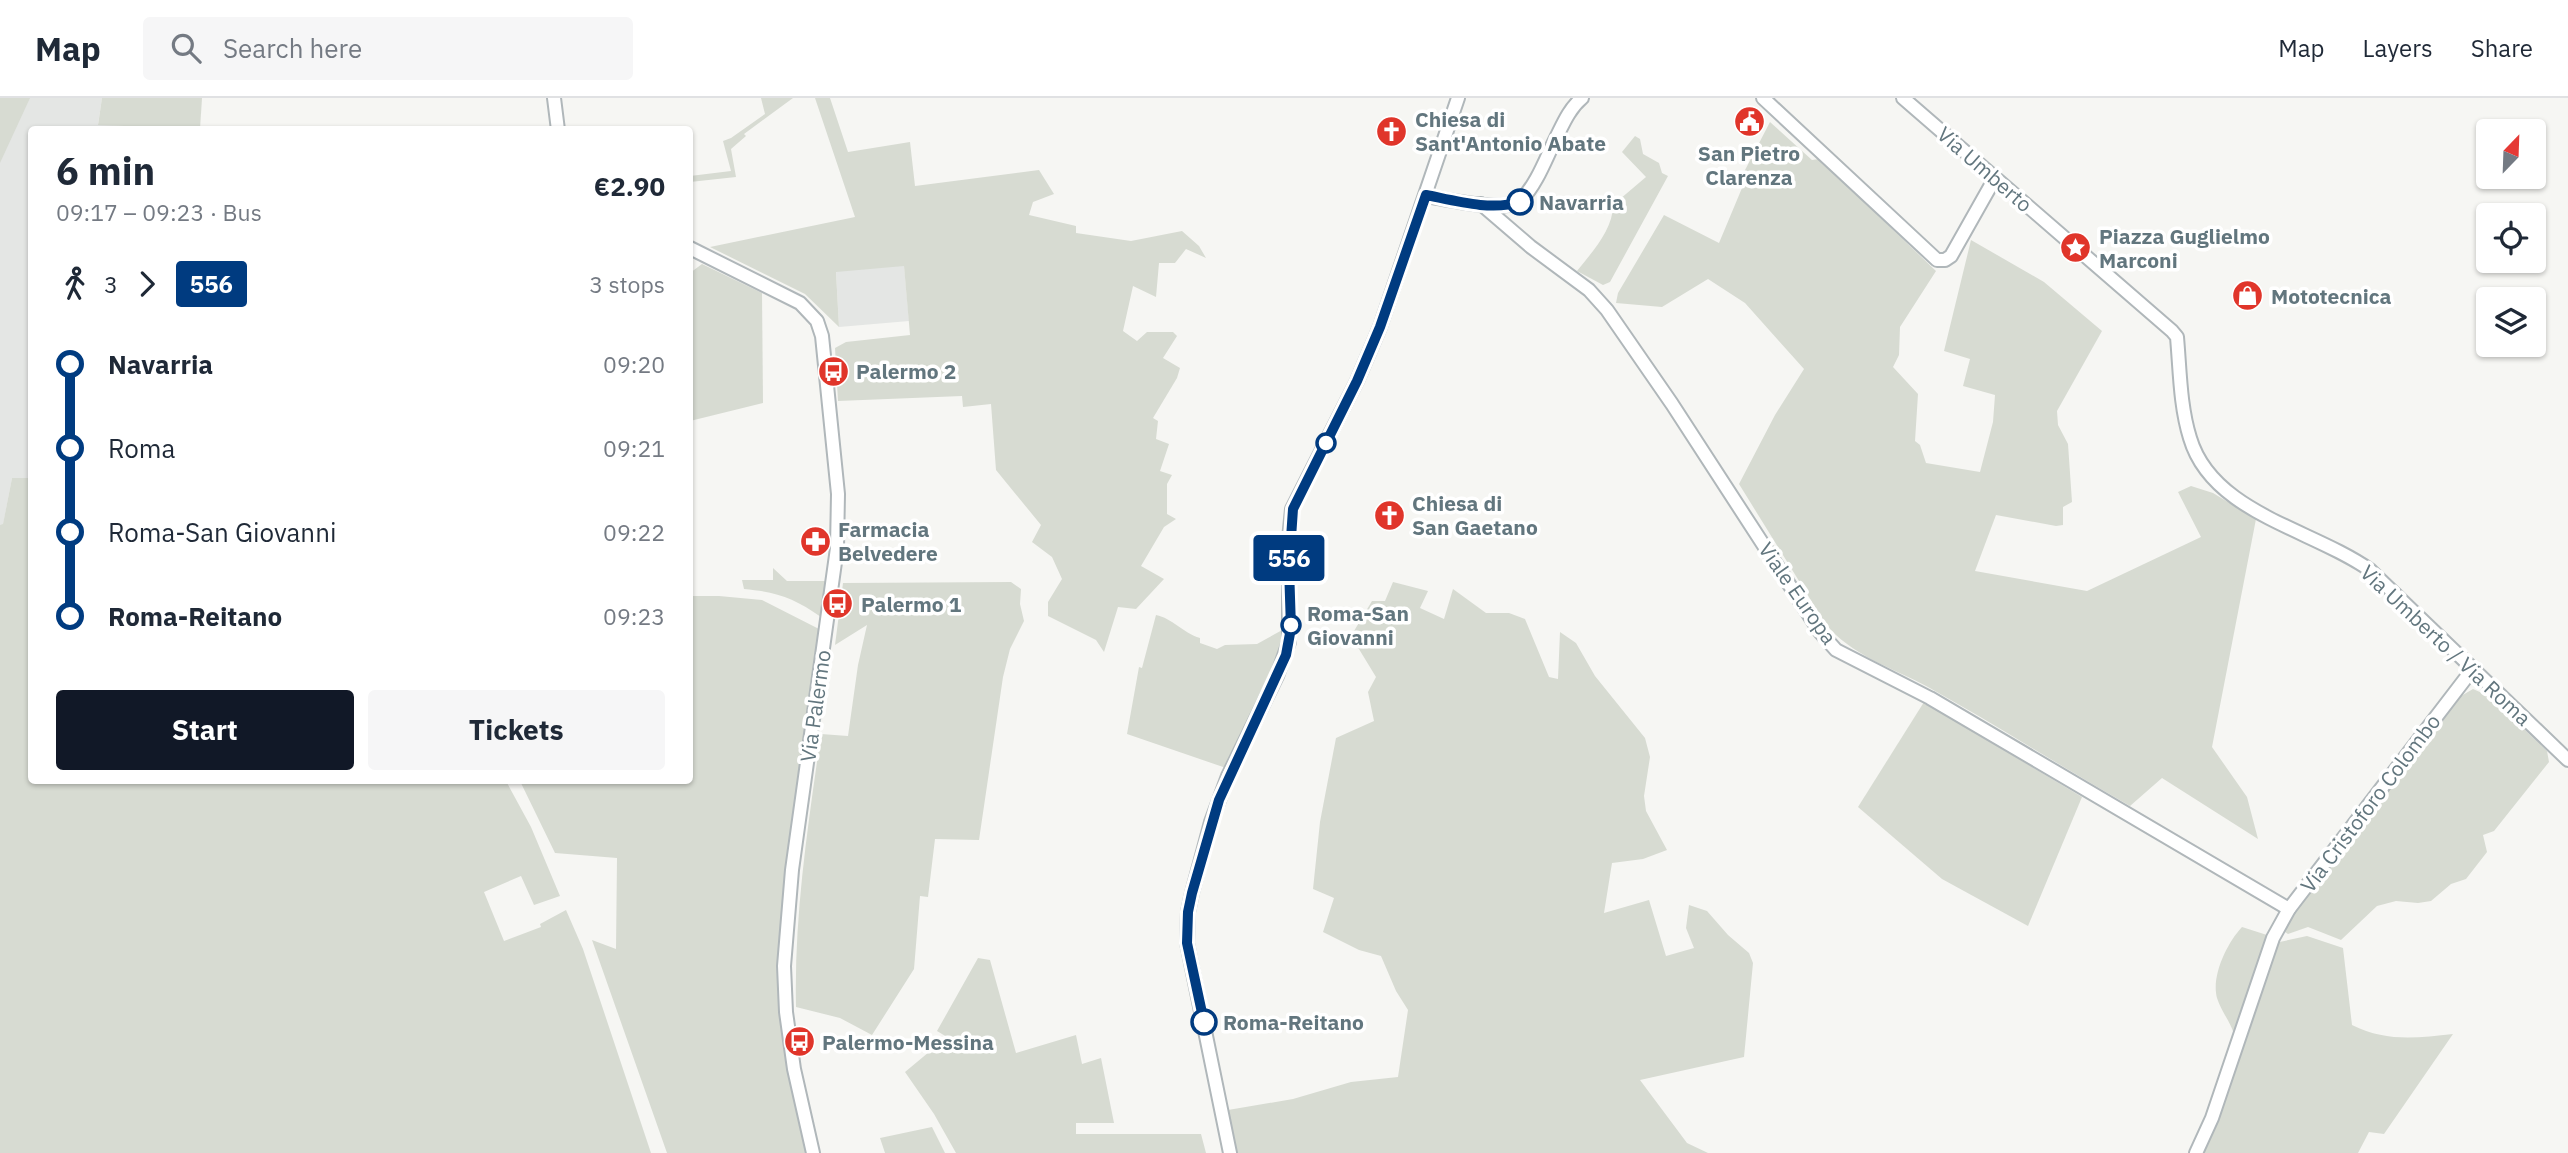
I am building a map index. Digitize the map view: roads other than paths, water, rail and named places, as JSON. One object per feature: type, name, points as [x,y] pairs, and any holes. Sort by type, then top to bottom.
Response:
[{"type":"street","points":[[554,98],[558,126]]},
{"type":"street","points":[[1230,1153],[1187,943],[1192,893],[1219,800],[1286,655],[1291,628],[1289,567],[1293,509],[1357,381],[1375,338],[1458,98]]},
{"type":"street","points":[[1503,223],[1534,181],[1570,112],[1582,98]]},
{"type":"street","points":[[1763,98],[1937,260],[1945,260],[1951,256],[1995,178]]},
{"type":"street","name":"Via Umberto","points":[[1903,98],[2177,337],[2183,410],[2190,439],[2205,471],[2241,503]]},
{"type":"street","points":[[1426,195],[1481,204],[1510,205],[1520,202]]},
{"type":"street","name":"Viale Europa","points":[[1481,204],[1531,247],[1589,290],[1607,310],[1672,404],[1820,632],[1836,650],[1930,698],[2289,909]]},
{"type":"street","name":"Via Palermo","points":[[693,250],[800,303],[817,321],[822,336],[838,494],[837,548],[792,870],[784,966],[786,1012],[794,1069],[813,1153]]},
{"type":"street","name":"Via Umberto / Via Roma","points":[[2241,503],[2340,551],[2370,570],[2568,760]]},
{"type":"street","name":"Via Cristoforo Colombo","points":[[2196,1153],[2213,1118],[2273,938],[2289,909],[2472,670]]},
{"type":"place","name":"San Pietro Clarenza","points":[[1749,121]]},
{"type":"place","name":"Chiesa di Sant'Antonio Abate","points":[[1392,131]]},
{"type":"place","name":"Navarria","points":[[1520,202]]},
{"type":"place","name":"Piazza Guglielmo Marconi","points":[[2076,248]]},
{"type":"place","name":"Mototecnica","points":[[2248,296]]},
{"type":"place","name":"Palermo 2","points":[[833,371]]},
{"type":"place","name":"Chiesa di San Gaetano","points":[[1389,515]]},
{"type":"place","name":"Farmacia Belvedere","points":[[815,541]]},
{"type":"place","name":"Palermo 1","points":[[838,604]]},
{"type":"place","name":"Roma-San Giovanni","points":[[1291,625]]},
{"type":"place","name":"Roma-Reitano","points":[[1204,1022]]},
{"type":"place","name":"Palermo-Messina","points":[[799,1042]]}]
